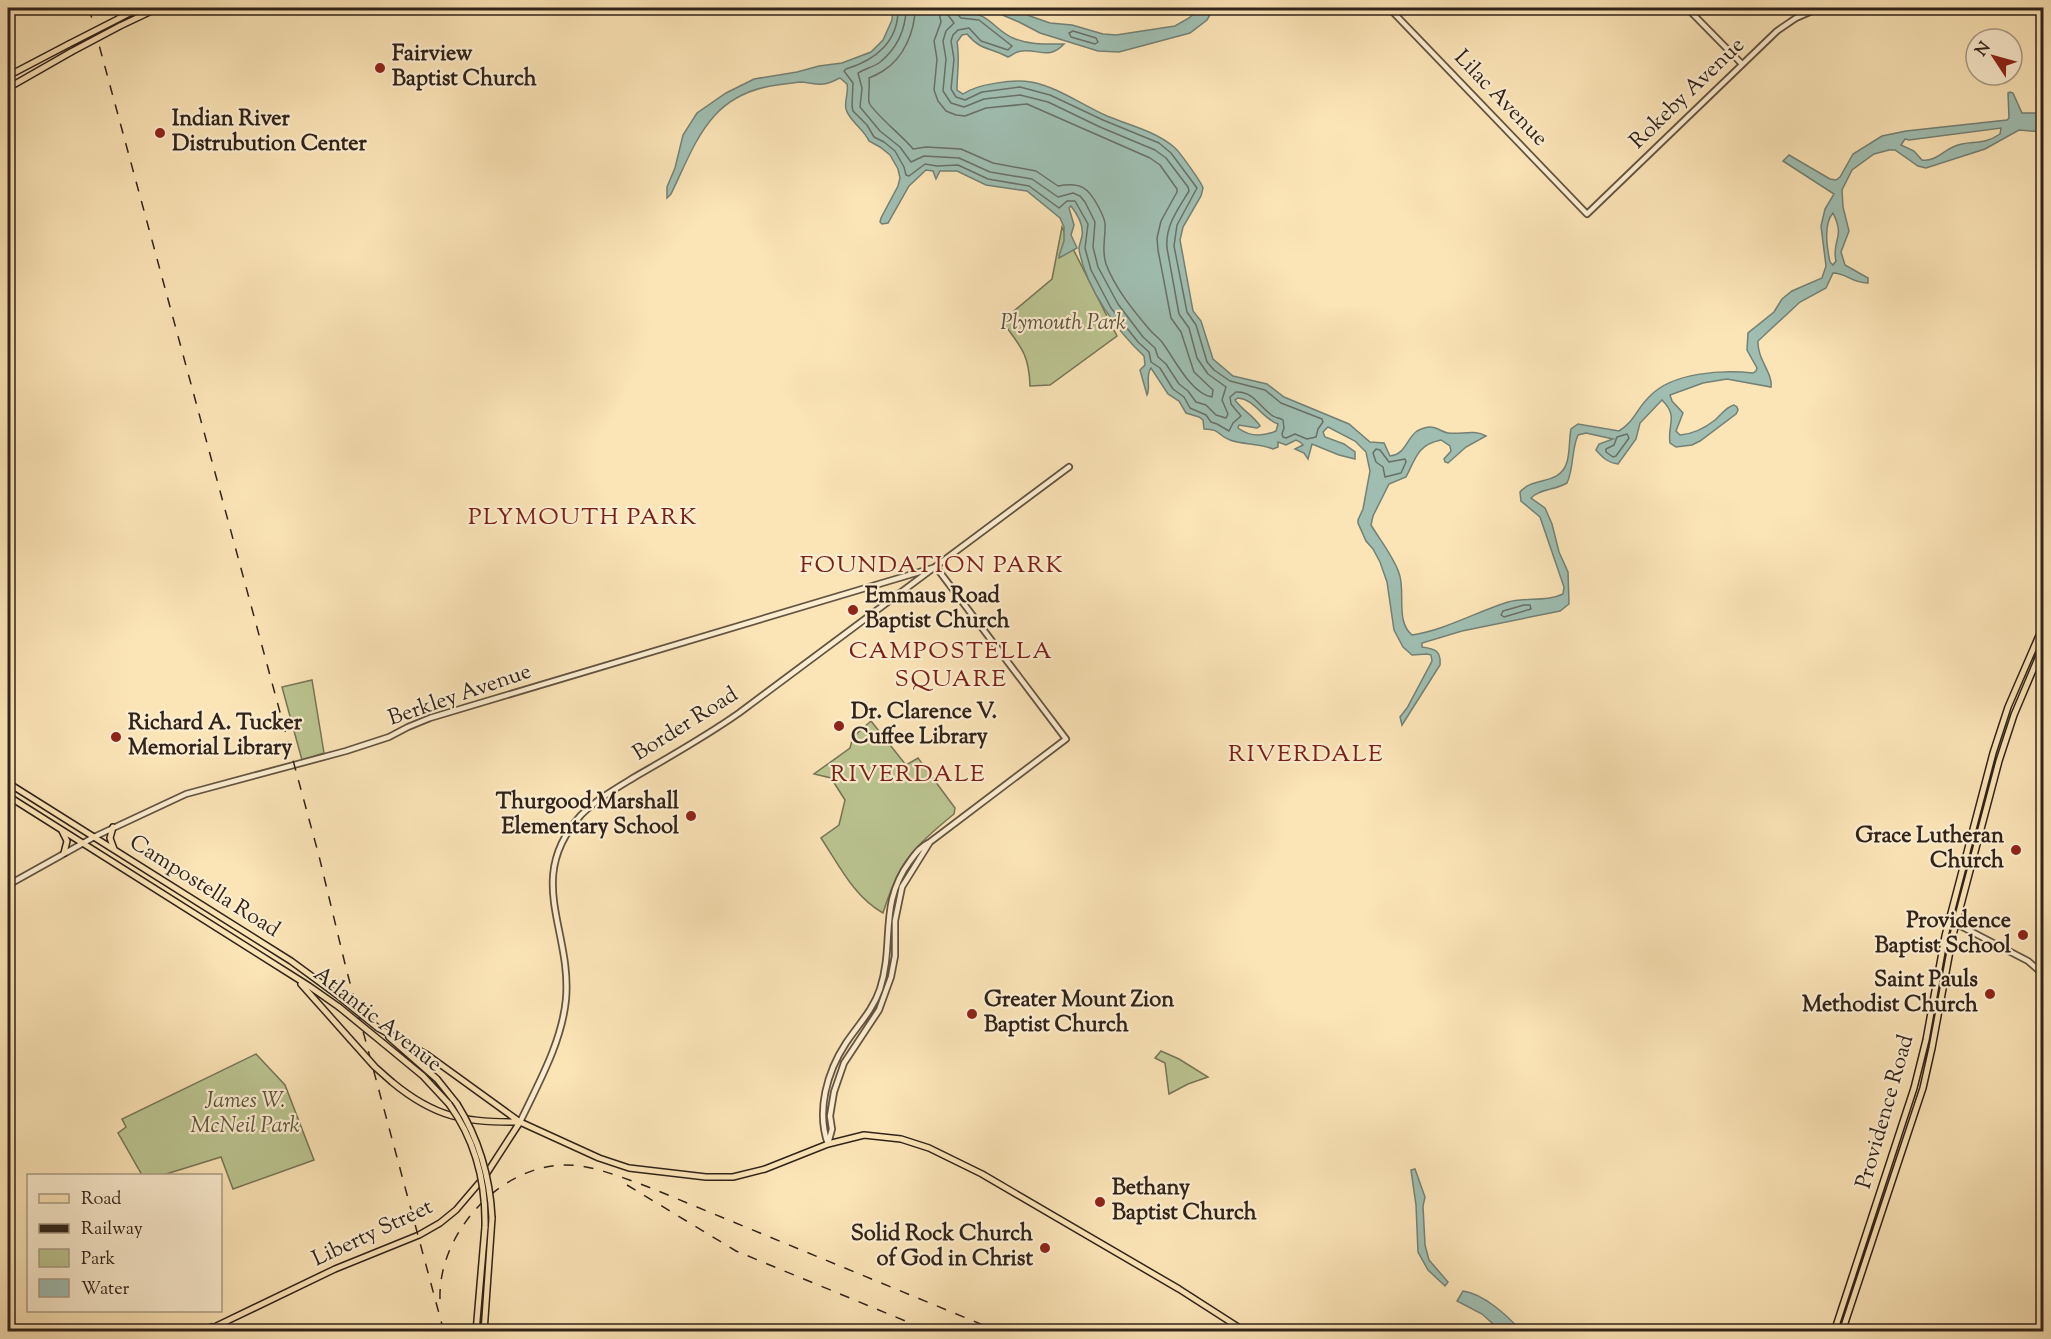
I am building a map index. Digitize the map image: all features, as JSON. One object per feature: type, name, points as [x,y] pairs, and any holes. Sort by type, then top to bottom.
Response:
[{"type":"main road","points":[[8,76],[139,8]]},
{"type":"main road","points":[[8,88],[71,52],[158,8]]},
{"type":"main road","name":"Providence Road","points":[[1834,1332],[1914,1088],[1926,1040],[1949,920],[1999,735],[2014,692],[2043,624]]},
{"type":"main road","name":"Providence Road","points":[[1842,1332],[1923,1088],[1956,924],[2008,730],[2043,644]]},
{"type":"main road","name":"Campostella Road","points":[[8,783],[291,961],[378,1028]]},
{"type":"main road","name":"Campostella Road","points":[[8,796],[294,976]]},
{"type":"main road","points":[[113,827],[110,838],[115,850]]},
{"type":"main road","points":[[61,829],[67,842],[64,853]]},
{"type":"main road","points":[[294,976],[371,1063],[418,1102],[450,1117],[520,1122]]},
{"type":"main road","name":"Atlantic Avenue","points":[[294,976],[339,1007],[423,1076],[449,1104],[463,1126],[478,1167],[485,1197],[485,1227],[476,1332]]},
{"type":"main road","points":[[378,1028],[426,1054],[520,1122],[615,1165],[629,1168],[723,1178],[756,1172],[828,1144],[864,1135],[879,1135],[916,1143],[947,1155],[1170,1283],[1246,1332]]},
{"type":"main road","name":"Atlantic Avenue","points":[[378,1028],[437,1079],[457,1104],[476,1140],[490,1189],[492,1218],[484,1332]]},
{"type":"main road","name":"Liberty Street","points":[[204,1332],[335,1269],[419,1235],[440,1223],[456,1210],[485,1176],[520,1122]]},
{"type":"main road","points":[[212,1327],[222,1332]]},
{"type":"street","name":"Lilac Avenue","points":[[1389,8],[1587,214]]},
{"type":"street","points":[[1687,8],[1742,64]]},
{"type":"street","name":"Rokeby Avenue","points":[[1587,214],[1787,23],[1804,13],[1819,8]]},
{"type":"street","name":"Border Road","points":[[520,1122],[556,1041],[564,1014],[567,975],[554,910],[553,879],[558,853],[573,826],[583,814],[601,798],[711,733],[1069,467]]},
{"type":"street","points":[[828,1144],[823,1130],[822,1116],[830,1077],[837,1060],[866,1017],[880,989],[886,956],[889,912],[897,882],[923,845],[1066,739],[936,567]]},
{"type":"street","name":"Berkley Avenue","points":[[8,885],[113,827],[186,794],[346,751],[389,737],[430,718],[936,567]]},
{"type":"street","points":[[904,576],[909,581],[909,586]]},
{"type":"street","points":[[828,1144],[832,1129],[834,1092],[844,1063],[879,1010],[891,977],[895,956],[895,921],[902,887],[930,842]]},
{"type":"street","points":[[1949,920],[2028,961],[2043,975]]},
{"type":"green space","name":"Plymouth Park","points":[[1062,227],[1117,336],[1050,385],[1030,386],[1028,365],[1019,344],[1002,321],[1052,279]]},
{"type":"green space","points":[[312,680],[324,753],[302,760],[282,687]]},
{"type":"green space","points":[[871,721],[906,765],[918,758],[955,808],[954,814],[928,836],[909,857],[895,881],[883,913],[855,889],[821,838],[839,825],[845,800],[831,778],[814,774],[850,748],[853,737]]},
{"type":"green space","points":[[1161,1051],[1208,1077],[1169,1094],[1165,1063],[1155,1058]]},
{"type":"green space","name":"James W. McNeil Park","points":[[256,1054],[285,1085],[314,1160],[233,1189],[221,1157],[166,1174],[141,1174],[118,1133],[126,1127],[122,1119]]},
{"type":"water","points":[[893,8],[960,8],[965,13],[973,13],[986,18],[1006,35],[1019,40],[1038,44],[1064,44],[1054,52],[1020,51],[1008,57],[981,46],[967,34],[962,35],[957,42],[957,90],[963,94],[986,85],[1015,81],[1041,84],[1107,116],[1167,141],[1177,150],[1203,188],[1201,196],[1183,227],[1180,240],[1193,311],[1201,321],[1213,359],[1233,376],[1267,384],[1284,397],[1349,424],[1370,442],[1384,443],[1390,456],[1403,449],[1413,434],[1427,427],[1448,433],[1477,433],[1486,436],[1466,447],[1448,463],[1444,459],[1451,451],[1450,446],[1441,440],[1427,445],[1418,453],[1406,477],[1389,484],[1373,516],[1371,525],[1399,573],[1402,614],[1407,629],[1412,635],[1436,629],[1508,602],[1550,598],[1563,594],[1564,587],[1540,517],[1521,501],[1520,492],[1525,487],[1559,475],[1564,470],[1568,458],[1571,429],[1578,424],[1619,431],[1629,423],[1650,396],[1671,382],[1698,374],[1753,373],[1756,371],[1757,368],[1747,350],[1748,333],[1774,312],[1782,299],[1792,291],[1822,278],[1826,266],[1821,226],[1825,209],[1834,194],[1783,161],[1789,155],[1830,179],[1836,180],[1853,154],[1882,136],[1906,131],[2007,120],[2009,118],[2008,93],[2010,92],[2013,93],[2022,113],[2043,113],[2043,132],[2019,130],[1985,149],[1926,168],[1918,166],[1895,150],[1889,150],[1874,154],[1852,170],[1842,190],[1843,207],[1849,231],[1841,252],[1845,265],[1868,278],[1868,283],[1833,273],[1826,288],[1800,302],[1758,341],[1760,354],[1770,376],[1771,387],[1727,379],[1703,383],[1670,395],[1672,401],[1683,413],[1676,431],[1680,435],[1703,428],[1729,407],[1734,405],[1737,407],[1736,414],[1700,441],[1692,445],[1676,447],[1670,443],[1671,416],[1662,400],[1640,423],[1636,439],[1618,464],[1606,459],[1596,450],[1599,444],[1613,439],[1586,433],[1578,435],[1567,483],[1538,493],[1531,498],[1545,508],[1552,524],[1559,552],[1568,572],[1569,604],[1560,611],[1462,631],[1422,643],[1422,647],[1434,650],[1438,654],[1440,665],[1402,725],[1400,717],[1432,661],[1431,655],[1412,655],[1403,647],[1394,630],[1387,582],[1380,562],[1366,541],[1358,523],[1370,471],[1366,452],[1355,441],[1328,427],[1323,432],[1325,437],[1344,444],[1355,452],[1355,459],[1312,444],[1308,459],[1304,453],[1295,449],[1303,445],[1296,440],[1286,445],[1278,442],[1278,447],[1273,449],[1230,440],[1217,431],[1204,429],[1203,420],[1186,413],[1179,401],[1168,394],[1151,368],[1148,374],[1147,395],[1140,370],[1145,365],[1144,356],[1123,334],[1095,293],[1082,263],[1079,249],[1081,224],[1071,206],[1069,208],[1074,225],[1071,235],[1077,248],[1059,258],[1064,241],[1064,227],[1060,218],[1027,191],[986,185],[957,171],[940,171],[936,179],[933,171],[926,170],[909,186],[888,223],[882,224],[881,218],[898,186],[900,178],[898,169],[890,155],[869,141],[850,117],[846,106],[847,84],[840,78],[825,84],[800,82],[777,85],[754,90],[736,98],[721,109],[698,138],[667,198],[667,187],[675,168],[683,135],[697,113],[726,93],[754,79],[842,63],[871,52],[883,40],[892,20]],"holes":[[[2001,128],[2000,134],[1993,138],[1982,142],[1965,143],[1926,160],[1922,160],[1914,151],[1901,145],[1905,139]],[[1833,213],[1838,229],[1835,248],[1836,261],[1833,265],[1830,262],[1827,243],[1830,218]],[[1244,399],[1254,405],[1278,424],[1276,431],[1256,435],[1238,428],[1239,425],[1257,428],[1260,426],[1235,400]]]},
{"type":"water","points":[[986,8],[1014,8],[1050,23],[1072,25],[1103,34],[1116,35],[1175,26],[1201,8],[1214,8],[1207,20],[1190,33],[1119,52],[1098,51],[1040,33]]},
{"type":"water","points":[[1415,1169],[1425,1197],[1423,1206],[1425,1245],[1429,1260],[1448,1282],[1445,1286],[1428,1270],[1418,1252],[1416,1205],[1411,1170]]},
{"type":"water","points":[[1463,1291],[1487,1301],[1521,1331],[1501,1331],[1482,1314],[1457,1301]]},
{"type":"railway","points":[[89,8],[319,856],[346,968],[444,1332]]},
{"type":"railway","points":[[440,1299],[442,1275],[449,1251],[461,1229],[476,1209],[494,1192],[515,1178],[538,1169],[573,1165],[607,1172],[651,1188],[1000,1332]]},
{"type":"railway","points":[[627,1185],[736,1251],[932,1332]]},
{"type":"place","name":"Fairview Baptist Church","points":[[380,68]]},
{"type":"place","name":"Indian River Distrubution Center","points":[[160,133]]},
{"type":"place","name":"Emmaus Road Baptist Church","points":[[853,610]]},
{"type":"place","name":"Dr. Clarence V. Cuffee Library","points":[[839,726]]},
{"type":"place","name":"Richard A. Tucker Memorial Library","points":[[116,737]]},
{"type":"place","name":"Thurgood Marshall Elementary School","points":[[691,816]]},
{"type":"place","name":"Grace Lutheran Church","points":[[2016,850]]},
{"type":"place","name":"Providence Baptist School","points":[[2023,935]]},
{"type":"place","name":"Saint Pauls Methodist Church","points":[[1990,994]]},
{"type":"place","name":"Greater Mount Zion Baptist Church","points":[[972,1014]]},
{"type":"place","name":"Bethany Baptist Church","points":[[1100,1202]]},
{"type":"place","name":"Solid Rock Church of God in Christ","points":[[1045,1248]]},
{"type":"district","name":"PLYMOUTH PARK","points":[[583,518]]},
{"type":"district","name":"FOUNDATION PARK","points":[[932,566]]},
{"type":"district","name":"CAMPOSTELLA SQUARE","points":[[951,666]]},
{"type":"district","name":"RIVERDALE","points":[[1306,755]]},
{"type":"district","name":"RIVERDALE","points":[[908,775]]}]
